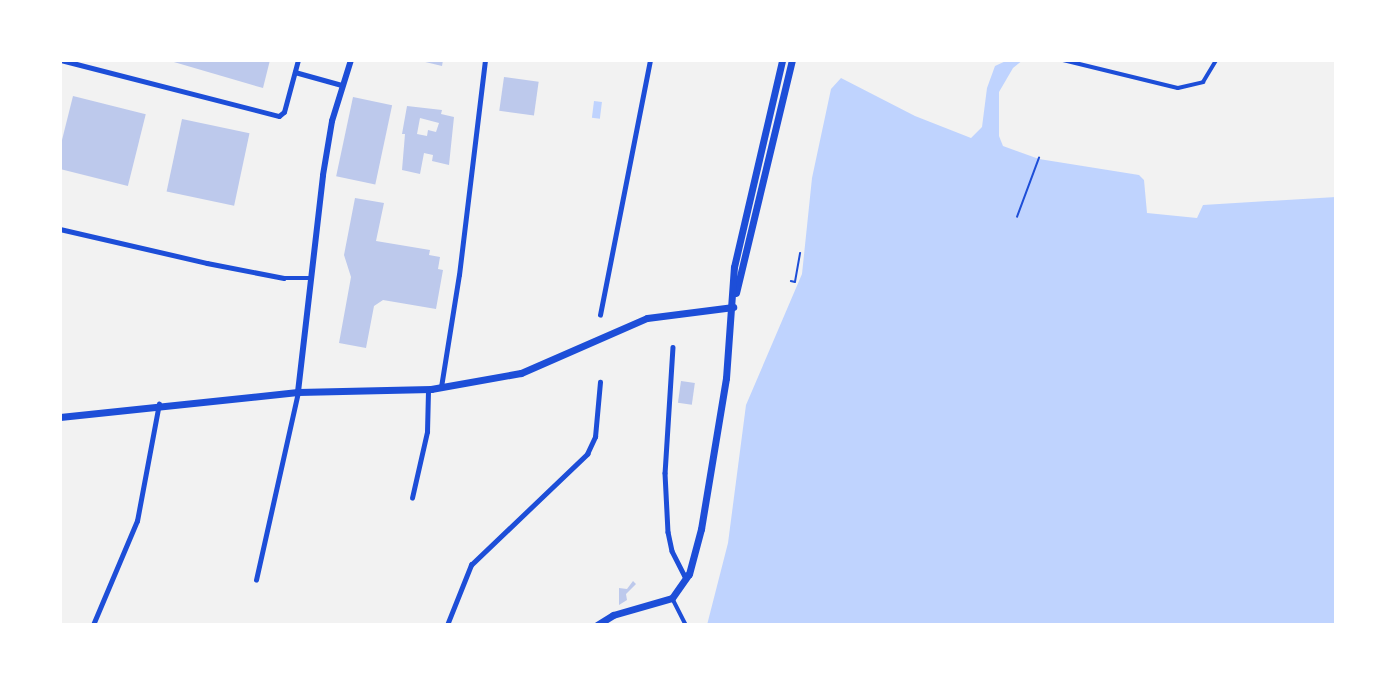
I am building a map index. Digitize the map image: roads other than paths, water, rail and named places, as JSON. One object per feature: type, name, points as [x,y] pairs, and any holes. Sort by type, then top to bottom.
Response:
[{"type":"main road","points":[[597,625],[613,615],[672,598],[689,574],[701,528],[726,378],[733,307],[734,267],[782,60]]},
{"type":"main road","points":[[733,307],[792,60]]},
{"type":"main road","points":[[60,417],[159,404],[298,392],[441,388],[521,373],[647,318],[733,307]]},
{"type":"street","points":[[61,60],[279,116],[284,112],[298,60]]},
{"type":"street","points":[[441,388],[459,275],[484,60]]},
{"type":"street","points":[[600,315],[650,60]]},
{"type":"street","points":[[1063,60],[1178,88],[1203,82],[1216,60]]},
{"type":"street","points":[[256,580],[298,392],[309,278],[323,175],[349,61]]},
{"type":"street","points":[[295,72],[342,85]]},
{"type":"street","points":[[60,229],[284,278],[309,278]]},
{"type":"street","points":[[673,347],[665,473],[668,532],[672,551],[684,575],[689,574]]},
{"type":"street","points":[[447,625],[471,565],[587,454],[595,436],[600,382]]},
{"type":"street","points":[[412,498],[427,432],[428,390]]},
{"type":"street","points":[[93,625],[137,521],[159,404]]},
{"type":"street","points":[[672,598],[686,625]]},
{"type":"water","points":[[1008,60],[1023,60],[1013,68],[999,92],[999,136],[1003,146],[1039,159],[1139,175],[1144,180],[1147,213],[1197,218],[1203,205],[1336,197],[1336,625],[707,625],[728,543],[746,405],[802,274],[812,178],[831,89],[841,78],[915,116],[971,138],[982,127],[987,88],[995,66]]},
{"type":"water","points":[[594,101],[602,102],[600,119],[592,118]]}]
